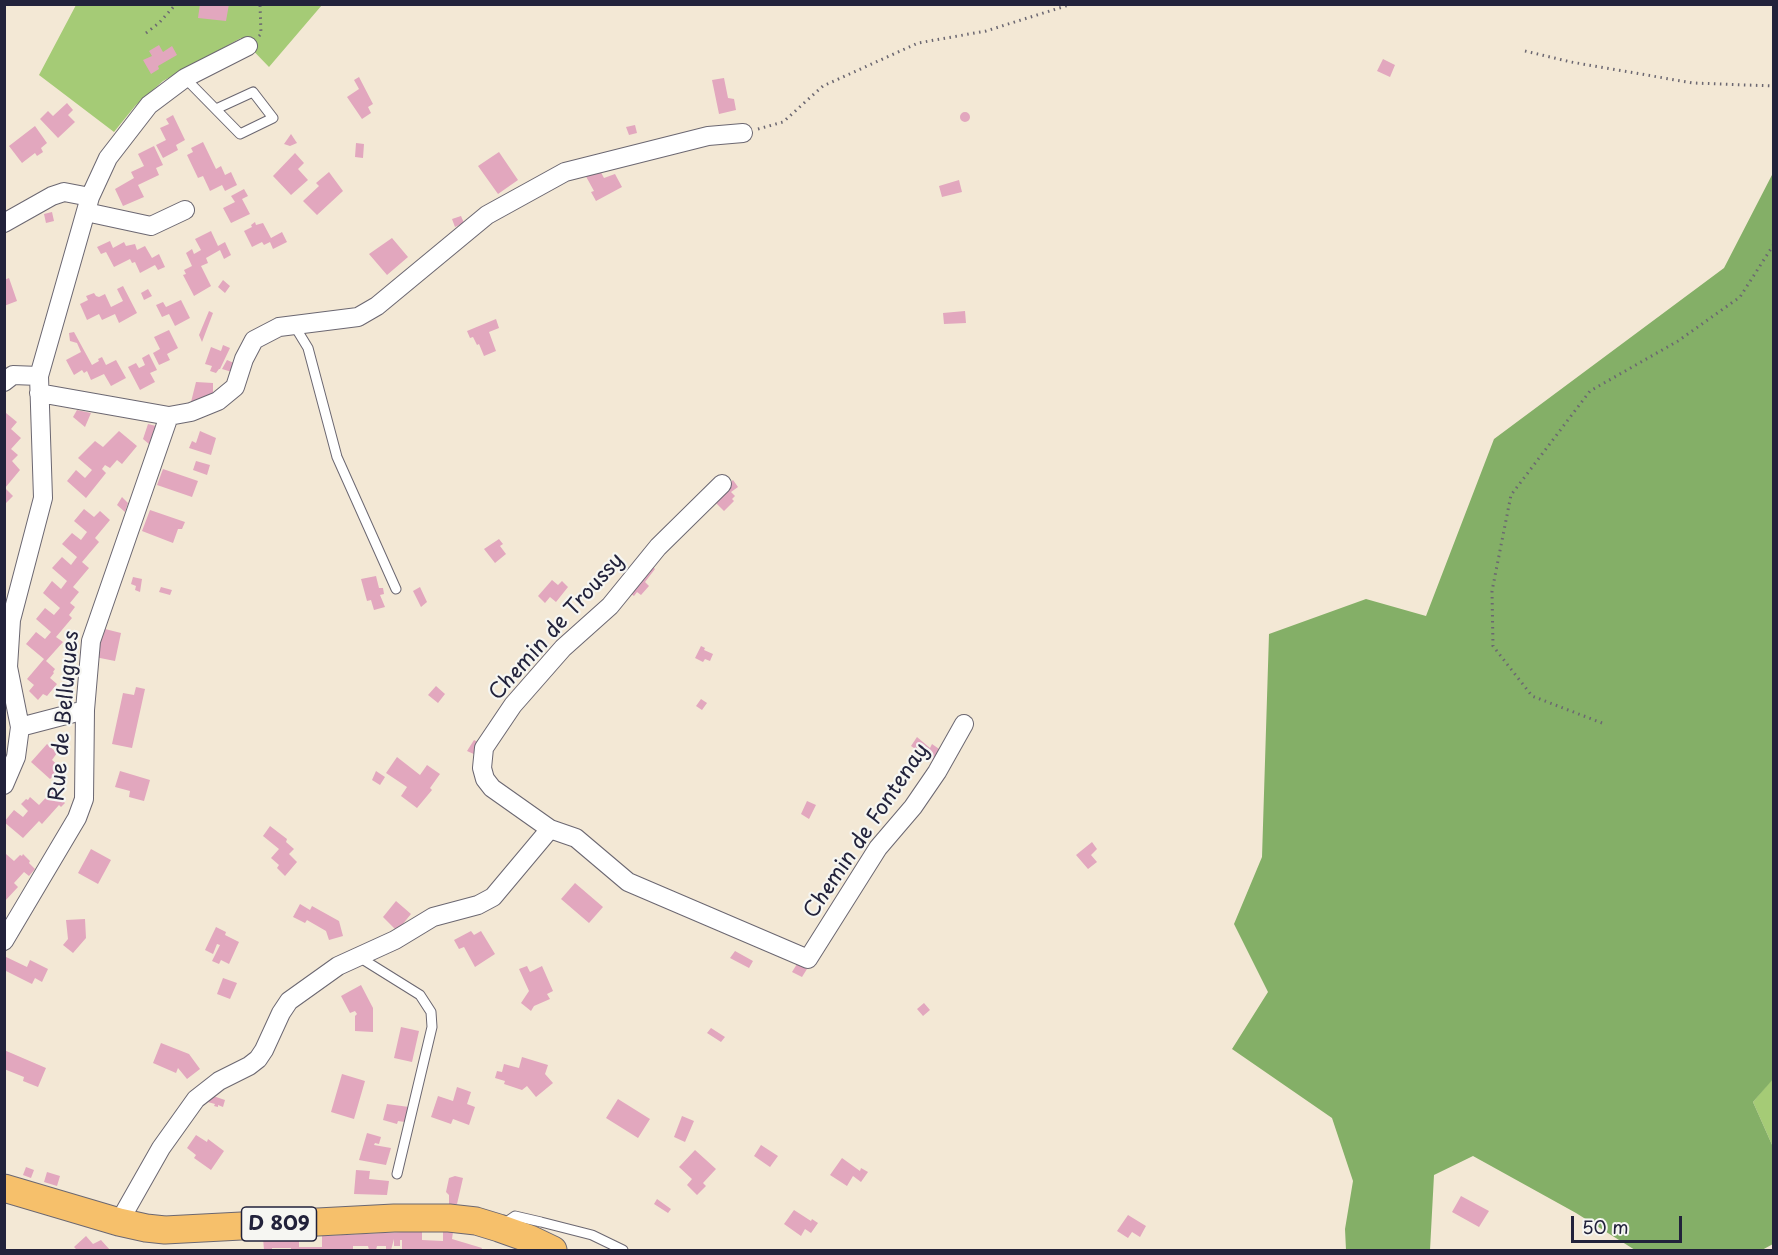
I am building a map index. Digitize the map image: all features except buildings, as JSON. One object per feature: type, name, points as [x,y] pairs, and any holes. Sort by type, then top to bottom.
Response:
[{"type":"main road","name":"D 809","points":[[4,1188],[119,1222],[165,1230],[424,1217],[476,1221],[530,1239],[554,1251]]},
{"type":"street","points":[[4,785],[16,757],[20,727],[6,668],[11,620],[43,498],[39,385],[88,204],[108,158],[149,105],[185,78],[248,46]]},
{"type":"street","points":[[4,382],[13,375],[39,385],[169,416],[191,412],[218,401],[235,387],[244,359],[254,340],[279,327],[358,317],[377,306],[487,215],[565,172],[708,136],[743,132]]},
{"type":"street","points":[[4,223],[52,196],[64,192],[88,204],[151,226],[185,210]]},
{"type":"street","name":"Rue de Bellugues","points":[[4,940],[77,818],[84,799],[85,710],[91,640],[169,416]]},
{"type":"street","name":"Chemin de Troussy","points":[[549,829],[492,788],[485,779],[482,768],[484,748],[513,705],[556,656],[610,606],[658,547],[722,484]]},
{"type":"street","points":[[20,727],[85,710]]},
{"type":"street","name":"Chemin de Fontenay","points":[[549,829],[576,838],[628,882],[808,959],[878,848],[937,772],[964,724]]},
{"type":"street","points":[[119,1222],[161,1148],[196,1099],[219,1081],[258,1059],[289,1001],[338,966],[395,940],[433,917],[478,905],[493,897],[549,829]]},
{"type":"lane","points":[[185,78],[240,134],[273,117],[253,92],[216,109]]},
{"type":"lane","points":[[294,324],[308,348],[337,457],[396,589]]},
{"type":"lane","points":[[359,957],[420,996],[432,1012],[432,1027],[397,1173]]},
{"type":"lane","points":[[499,1228],[515,1216],[592,1235],[623,1251]]},
{"type":"path","points":[[146,33],[159,23],[176,4]]},
{"type":"path","points":[[248,46],[261,34],[260,4]]},
{"type":"path","points":[[743,132],[783,122],[823,86],[918,44],[986,31],[1072,4]]},
{"type":"path","points":[[1525,51],[1571,62],[1693,83],[1773,86]]},
{"type":"path","points":[[1602,723],[1532,696],[1493,646],[1492,591],[1511,495],[1590,390],[1678,341],[1740,297],[1773,244]]},
{"type":"green space","points":[[76,5],[322,5],[269,67],[241,38],[163,81],[135,106],[114,132],[39,75]]},
{"type":"green space","points":[[1773,173],[1774,1078],[1753,1102],[1773,1147],[1773,1244],[1762,1250],[1635,1250],[1576,1213],[1473,1156],[1434,1175],[1430,1250],[1346,1250],[1345,1229],[1353,1181],[1332,1118],[1232,1049],[1268,992],[1234,924],[1262,857],[1269,634],[1366,599],[1426,616],[1494,439],[1724,268]]},
{"type":"green space","points":[[1773,1078],[1773,1147],[1753,1102]]}]
